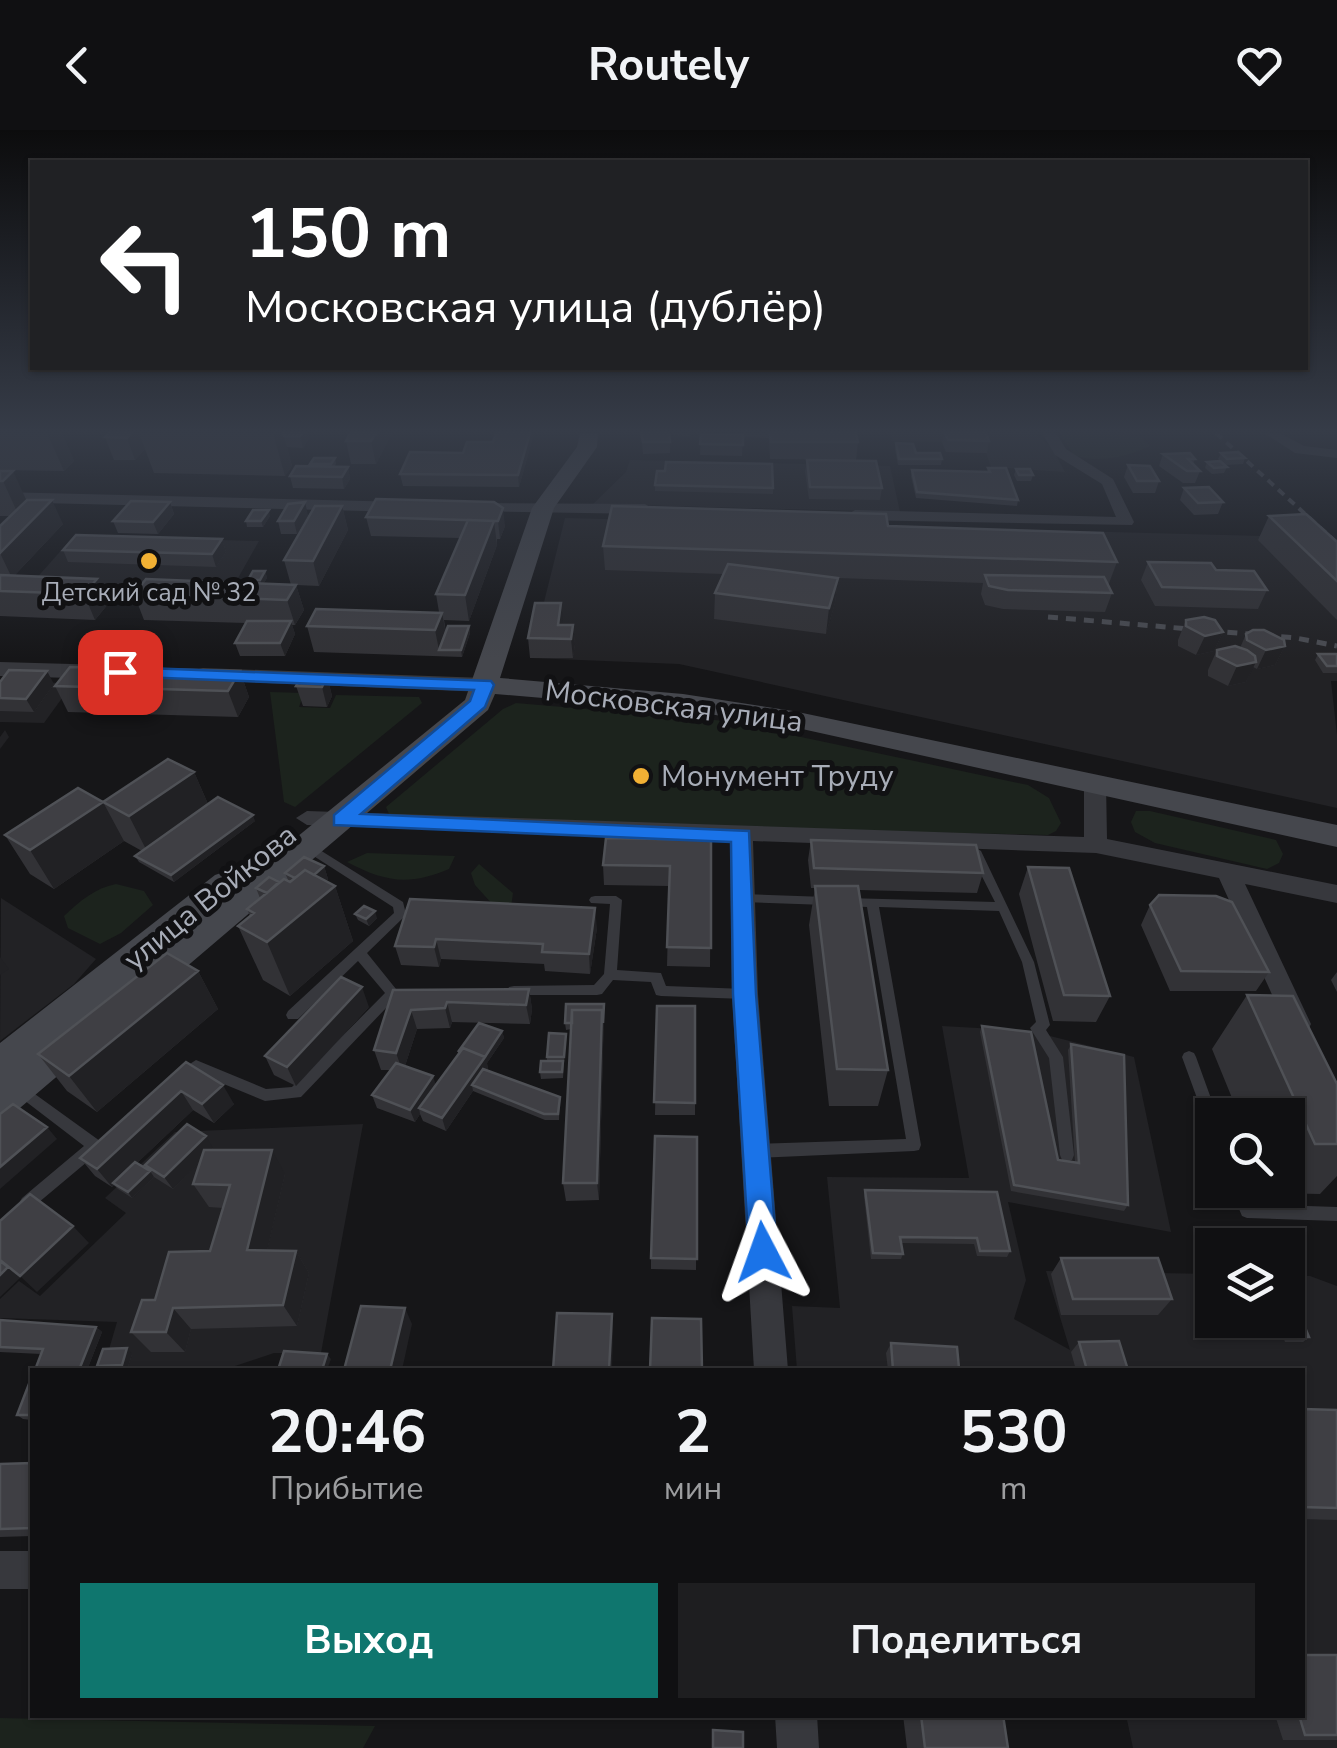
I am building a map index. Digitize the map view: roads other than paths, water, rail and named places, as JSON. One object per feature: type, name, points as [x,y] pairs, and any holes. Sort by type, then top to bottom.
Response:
[{"type":"main road","name":"улица Войкова","points":[[6,1084],[311,830],[478,704],[543,509]]},
{"type":"main road","name":"Московская улица","points":[[485,685],[683,702],[775,716],[1337,836]]},
{"type":"street","points":[[573,509],[662,510]]},
{"type":"street","points":[[834,514],[1126,522],[1120,509]]},
{"type":"street","points":[[0,669],[138,673]]},
{"type":"street","name":"Московская улица","points":[[176,674],[485,685]]},
{"type":"street","points":[[1094,783],[1096,845]]},
{"type":"street","points":[[311,830],[974,839],[1096,845],[1337,894]]},
{"type":"street","points":[[742,836],[744,994],[771,1368]]},
{"type":"street","points":[[1227,870],[1307,1043]]},
{"type":"street","points":[[0,1570],[30,1570]]},
{"type":"street","points":[[796,1718],[798,1748]]},
{"type":"lane","points":[[294,1015],[400,914],[399,905],[311,830]]},
{"type":"lane","points":[[974,839],[976,856],[1028,962],[1044,1025],[1037,1028],[1056,1057],[1067,1154]]},
{"type":"lane","points":[[742,898],[1003,907]]},
{"type":"lane","points":[[506,992],[597,990],[610,975],[616,900],[595,900]]},
{"type":"lane","points":[[756,1151],[914,1144],[872,903]]},
{"type":"lane","points":[[360,954],[393,994]]},
{"type":"lane","points":[[610,975],[656,976],[661,990],[744,994]]},
{"type":"lane","points":[[167,1089],[196,1066],[265,1094],[296,1092],[393,994],[416,993]]},
{"type":"lane","points":[[1189,1057],[1204,1098]]},
{"type":"lane","points":[[6,1084],[95,1146]]},
{"type":"lane","points":[[27,1203],[109,1135]]},
{"type":"lane","points":[[1246,1208],[1337,1214]]},
{"type":"railway","points":[[1299,509],[1337,543]]},
{"type":"railway","points":[[1048,617],[1296,638],[1337,646]]},
{"type":"place","name":"Детский сад № 32","points":[[149,561]]},
{"type":"place","name":"Монумент Труду","points":[[641,776]]}]
